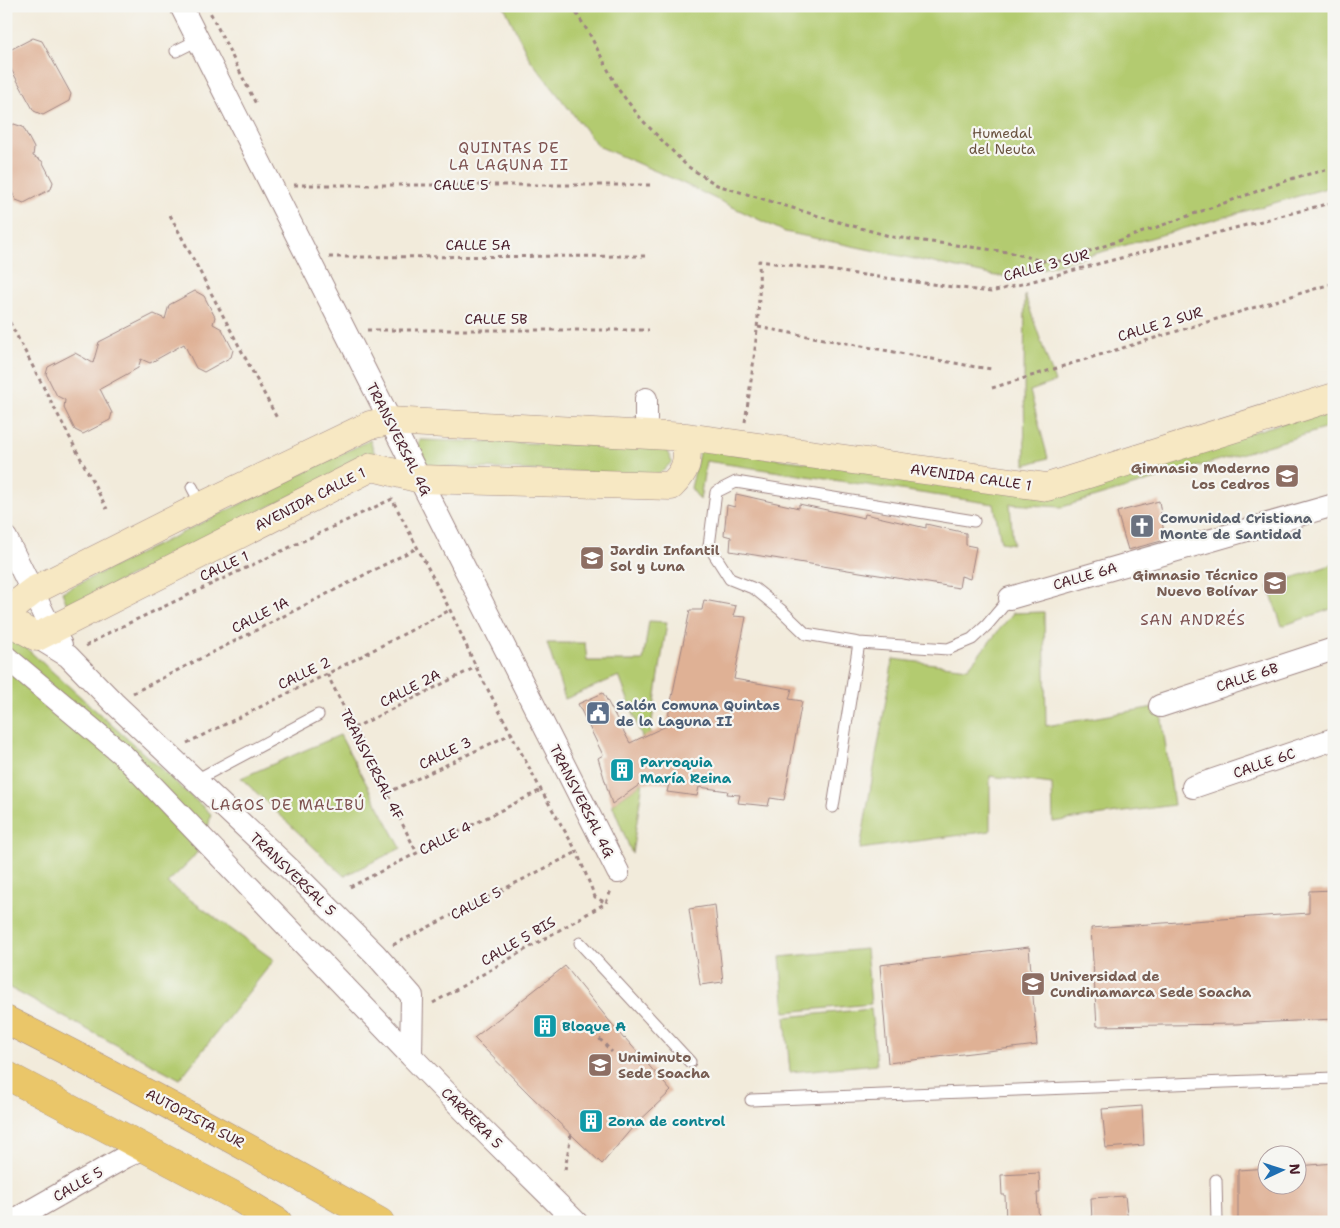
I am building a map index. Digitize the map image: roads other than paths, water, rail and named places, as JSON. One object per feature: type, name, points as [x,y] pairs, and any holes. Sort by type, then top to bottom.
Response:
[{"type":"highway","name":"AUTOPISTA SUR","points":[[6,1020],[259,1152],[380,1222]]},
{"type":"highway","points":[[11,1083],[144,1148],[278,1222]]},
{"type":"main road","name":"AVENIDA CALLE 1","points":[[21,628],[33,591],[197,496],[370,425],[389,421],[687,437],[1047,487],[1334,397]]},
{"type":"main road","name":"AVENIDA CALLE 1","points":[[21,628],[372,467],[420,479],[671,486],[682,475],[687,460],[687,437]]},
{"type":"street","name":"TRANSVERSAL 4G","points":[[181,6],[198,40],[320,256],[389,421],[618,872]]},
{"type":"street","points":[[646,400],[646,434]]},
{"type":"street","name":"CALLE 6A","points":[[1010,598],[1334,505]]},
{"type":"street","points":[[6,538],[33,591],[21,628]]},
{"type":"street","name":"TRANSVERSAL 5","points":[[21,628],[68,656],[114,703],[296,875],[375,954],[412,996],[411,1056]]},
{"type":"street","name":"CALLE 6B","points":[[1160,706],[1334,648]]},
{"type":"street","name":"CARRERA 5","points":[[6,657],[123,756],[411,1056],[576,1222]]},
{"type":"street","name":"CALLE 6C","points":[[1194,787],[1334,739]]},
{"type":"street","name":"CALLE 5","points":[[11,1222],[144,1148]]},
{"type":"lane","points":[[176,52],[198,40]]},
{"type":"lane","points":[[974,520],[736,482],[716,492],[709,546],[730,579],[755,589],[806,634],[859,644],[948,649],[972,640],[1010,598]]},
{"type":"lane","points":[[833,807],[859,644]]},
{"type":"lane","points":[[196,780],[318,715]]},
{"type":"lane","points":[[580,943],[690,1062]]},
{"type":"lane","points":[[751,1100],[1334,1078]]},
{"type":"lane","points":[[1216,1180],[1217,1222]]},
{"type":"place","name":"Gimnasio Moderno Los Cedros","points":[[1287,476]]},
{"type":"place","name":"Comunidad Cristiana Monte de Santidad","points":[[1142,526]]},
{"type":"place","name":"Jardin Infantil Sol y Luna","points":[[592,558]]},
{"type":"place","name":"Gimnasio Técnico Nuevo Bolívar","points":[[1275,583]]},
{"type":"place","name":"Salón Comuna Quintas de la Laguna II","points":[[598,713]]},
{"type":"place","name":"Parroquia María Reina","points":[[622,770]]},
{"type":"place","name":"Universidad de Cundinamarca Sede Soacha","points":[[1033,984]]},
{"type":"place","name":"Bloque A","points":[[545,1026]]},
{"type":"place","name":"Uniminuto Sede Soacha","points":[[600,1065]]},
{"type":"place","name":"Zona de control","points":[[591,1121]]},
{"type":"district","name":"QUINTAS DE LA LAGUNA II","points":[[509,156]]},
{"type":"district","name":"SAN ANDRÉS","points":[[1193,620]]},
{"type":"district","name":"LAGOS DE MALIBÚ","points":[[288,805]]},
{"type":"park label","name":"Humedal del Neuta","points":[[1002,142]]}]
